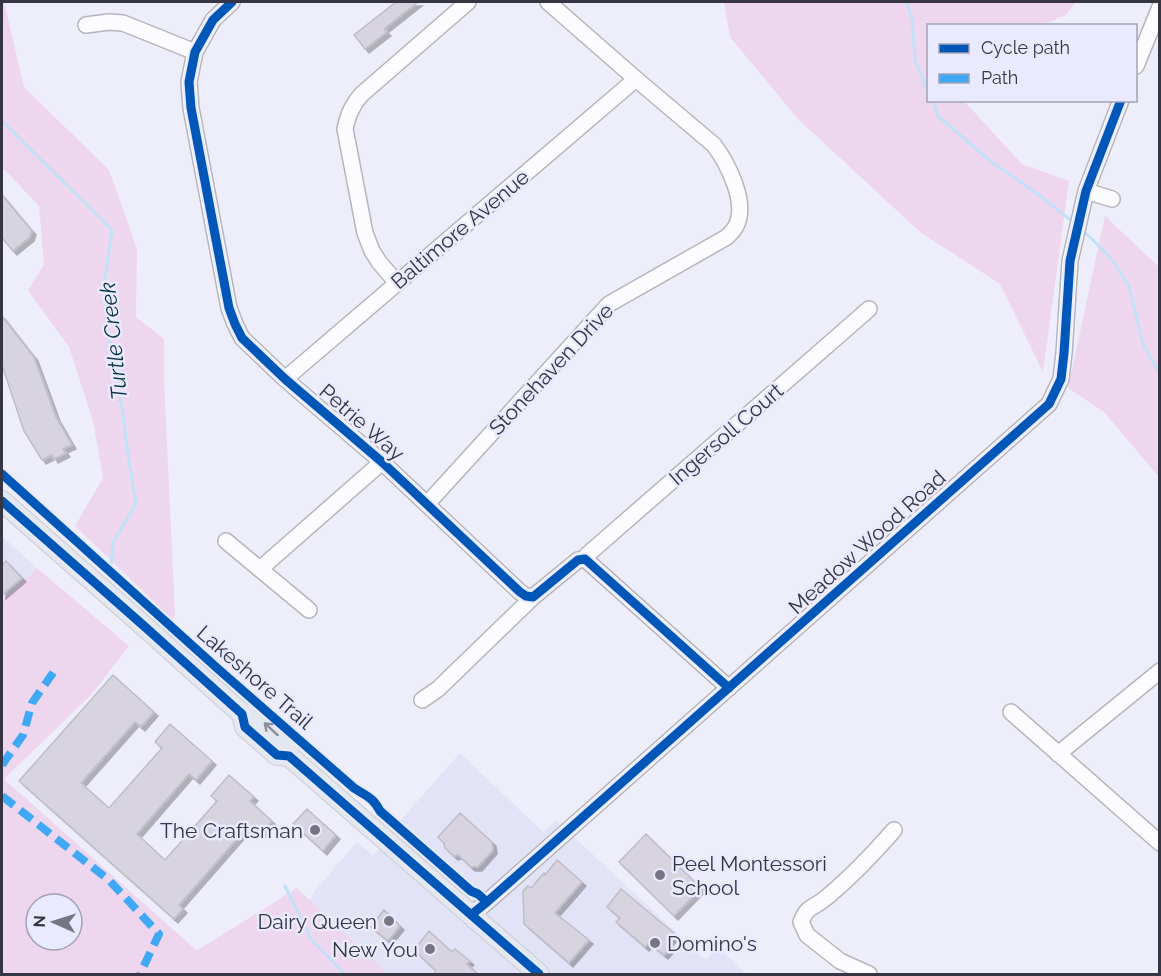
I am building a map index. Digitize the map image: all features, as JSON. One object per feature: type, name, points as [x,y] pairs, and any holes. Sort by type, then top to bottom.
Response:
[{"type":"main road","points":[[2,501],[242,714],[245,727],[277,755],[289,756],[539,975]]},
{"type":"street","name":"Petrie Way","points":[[232,2],[213,20],[195,52],[189,82],[191,108],[230,308],[242,338],[427,504],[520,592],[533,597]]},
{"type":"street","points":[[397,283],[379,262],[365,233],[345,129],[348,115],[362,94],[468,2]]},
{"type":"street","name":"Stonehaven Drive","points":[[427,504],[609,304],[727,237],[736,226],[740,214],[730,170],[714,145],[548,2]]},
{"type":"street","points":[[1137,64],[1160,7]]},
{"type":"street","points":[[86,25],[123,23],[195,52]]},
{"type":"street","name":"Baltimore Avenue","points":[[285,379],[636,79]]},
{"type":"street","name":"Meadow Wood Road","points":[[471,915],[1049,404],[1061,379],[1072,249],[1086,191],[1121,102]]},
{"type":"street","points":[[1086,191],[1112,199]]},
{"type":"street","name":"Ingersoll Court","points":[[585,559],[869,309]]},
{"type":"street","points":[[260,569],[381,462]]},
{"type":"street","points":[[226,541],[309,610]]},
{"type":"street","points":[[422,700],[438,689],[533,597],[578,560],[585,559],[729,688]]},
{"type":"street","points":[[1058,754],[1160,671]]},
{"type":"street","points":[[1011,712],[1160,843]]},
{"type":"street","points":[[869,975],[840,961],[807,935],[801,922],[805,911],[825,899],[872,855],[894,830]]},
{"type":"shaded area","points":[[2,2],[4,2],[24,87],[109,170],[137,249],[136,317],[164,339],[175,614],[173,620],[75,526],[103,478],[93,421],[69,347],[28,290],[44,264],[39,206],[2,167]]},
{"type":"shaded area","points":[[724,2],[1076,2],[1066,15],[1044,24],[927,24],[927,102],[965,102],[1022,164],[1069,181],[1043,372],[1000,284],[920,232],[798,119],[730,37]]},
{"type":"shaded area","points":[[1105,216],[1159,267],[1159,477],[1104,412],[1068,388]]},
{"type":"shaded area","points":[[2,536],[37,568],[2,600]]},
{"type":"shaded area","points":[[37,568],[129,646],[91,695],[4,779],[195,949],[198,950],[297,888],[388,974],[2,974],[2,600]]},
{"type":"shaded area","points":[[460,753],[543,832],[556,820],[706,960],[718,946],[746,974],[386,974],[310,901],[314,892],[357,842],[373,856],[399,822]]},
{"type":"building","points":[[396,2],[418,2],[384,29],[387,32],[365,49],[354,35]]},
{"type":"building","points":[[2,195],[32,231],[30,237],[13,251],[2,238]]},
{"type":"building","points":[[2,316],[34,357],[56,417],[72,445],[63,449],[66,453],[54,459],[52,455],[42,460],[24,431],[2,365]]},
{"type":"building","points":[[6,561],[22,578],[2,595],[2,565]]},
{"type":"building","points":[[113,675],[154,712],[141,727],[135,722],[81,783],[109,808],[162,748],[155,742],[170,724],[212,761],[196,780],[189,774],[137,834],[165,860],[217,801],[211,796],[229,775],[254,797],[250,801],[272,821],[260,835],[249,825],[179,905],[183,909],[174,919],[19,781]]},
{"type":"building","name":"The Craftsman","points":[[307,809],[336,835],[323,851],[293,824]]},
{"type":"building","points":[[460,813],[492,842],[493,850],[478,867],[471,867],[458,855],[454,856],[438,837]]},
{"type":"building","name":"Peel Montessori School","points":[[646,834],[701,888],[674,916],[619,862]]},
{"type":"building","points":[[557,860],[582,882],[555,913],[589,940],[569,963],[524,924],[523,891],[528,886],[531,888]]},
{"type":"building","points":[[621,889],[675,934],[668,943],[672,946],[664,955],[649,943],[645,947],[616,922],[620,918],[607,907]]},
{"type":"building","points":[[384,910],[400,926],[388,941],[371,927]]},
{"type":"building","points":[[429,931],[452,952],[455,949],[470,961],[467,964],[479,975],[433,975],[436,971],[414,950]]},
{"type":"waterway","points":[[906,2],[912,18],[915,60],[927,90]]},
{"type":"waterway","points":[[933,102],[938,116],[989,160],[1042,197],[1074,223]]},
{"type":"waterway","name":"Turtle Creek","points":[[2,121],[112,230],[104,286],[108,334],[117,370],[136,504],[113,542],[111,564]]},
{"type":"waterway","points":[[1081,229],[1114,262],[1129,287],[1143,344],[1160,375]]},
{"type":"waterway","points":[[285,886],[311,939],[345,974]]},
{"type":"marked path","points":[[2,765],[23,735],[32,703],[55,670]]},
{"type":"marked path","points":[[2,796],[109,880],[159,934],[140,974]]},
{"type":"cycle path","points":[[232,2],[213,20],[195,52],[189,82],[191,108],[229,308],[242,338],[285,379],[382,462],[520,592],[533,597],[578,560],[585,559],[729,688]]},
{"type":"cycle path","points":[[471,915],[1049,404],[1061,379],[1070,261],[1086,191],[1120,102]]},
{"type":"cycle path","name":"Lakeshore Trail","points":[[2,474],[217,668],[354,788],[372,800],[380,811],[471,891],[487,902]]},
{"type":"cycle path","points":[[2,501],[242,714],[245,727],[277,755],[289,756],[539,974]]},
{"type":"place","name":"The Craftsman","points":[[315,830]]},
{"type":"place","name":"Peel Montessori School","points":[[660,875]]},
{"type":"place","name":"Dairy Queen","points":[[389,921]]},
{"type":"place","name":"Domino's","points":[[655,943]]},
{"type":"place","name":"New You","points":[[430,949]]}]
